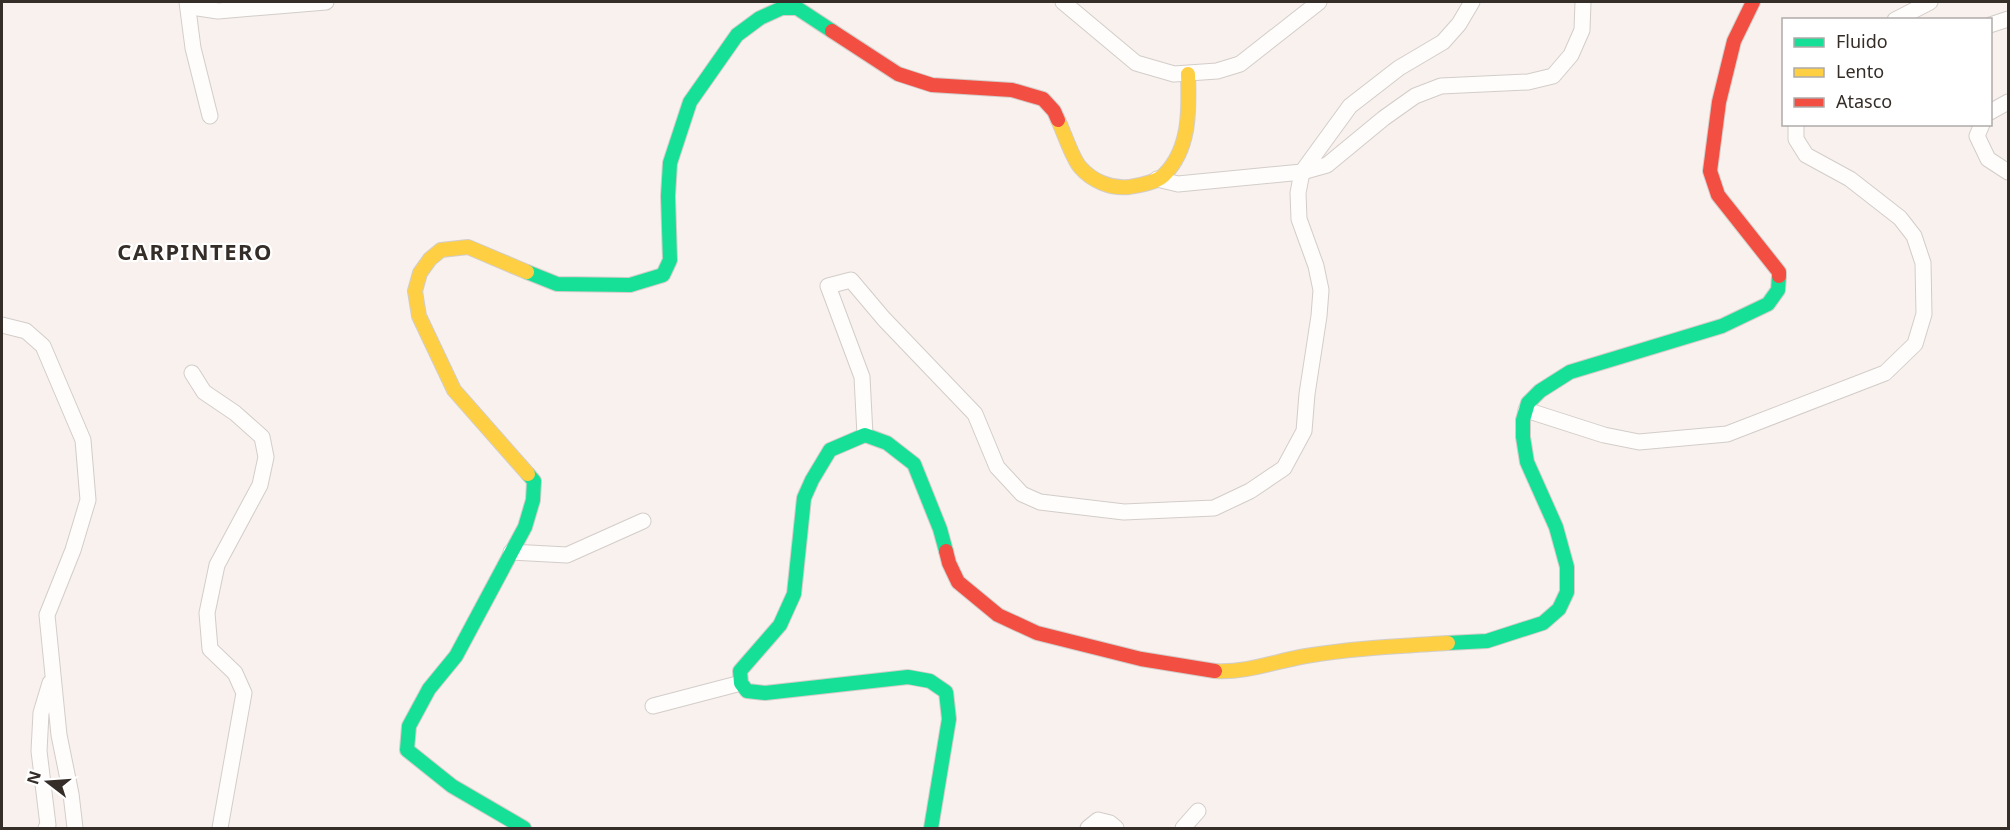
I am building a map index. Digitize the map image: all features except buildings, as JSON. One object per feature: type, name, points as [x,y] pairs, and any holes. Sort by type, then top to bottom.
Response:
[{"type":"street","points":[[188,2],[198,9],[218,11],[326,2]]},
{"type":"street","points":[[188,2],[193,48],[210,116]]},
{"type":"street","points":[[1063,2],[1136,63],[1174,74],[1217,71],[1240,64],[1319,2]]},
{"type":"street","points":[[865,435],[862,376],[828,286],[851,280],[975,414],[997,467],[1022,494],[1040,502],[1124,512],[1214,508],[1250,491],[1284,468],[1304,431],[1321,290],[1316,266],[1299,219],[1298,193],[1302,172],[1350,106],[1399,68],[1443,42],[1459,24],[1472,2]]},
{"type":"street","points":[[1157,178],[1178,184],[1302,172],[1328,165],[1384,118],[1415,96],[1441,86],[1528,82],[1553,76],[1571,55],[1582,30],[1583,2]]},
{"type":"street","points":[[932,828],[949,719],[946,692],[930,681],[908,678],[765,693],[747,691],[741,683],[740,671],[780,626],[794,594],[804,498],[830,450],[865,435],[887,443],[914,464],[958,582],[998,615],[1037,633],[1140,659],[1210,671],[1232,672],[1304,656],[1356,648],[1487,641],[1544,623],[1559,609],[1567,592],[1567,567],[1556,527],[1527,462],[1523,420],[1528,403],[1540,391],[1570,372],[1722,326],[1768,304],[1778,290],[1779,272],[1718,195],[1710,171],[1719,102],[1734,41],[1753,2]]},
{"type":"street","points":[[1899,18],[1930,2]]},
{"type":"street","points":[[524,828],[452,786],[407,750],[409,726],[429,689],[456,656],[525,527],[533,500],[534,481],[454,390],[419,316],[415,291],[420,273],[429,259],[441,250],[468,247],[557,284],[630,285],[663,275],[670,260],[668,196],[670,163],[690,102],[737,34],[760,18],[782,8],[797,8],[897,74],[932,85],[1012,90],[1043,99],[1054,111],[1079,166],[1098,181],[1117,188],[1142,185],[1163,176],[1182,150],[1189,113],[1188,74]]},
{"type":"street","points":[[1992,24],[2008,19]]},
{"type":"street","points":[[1992,111],[2008,102]]},
{"type":"street","points":[[1526,410],[1604,435],[1639,442],[1727,434],[1885,373],[1915,344],[1924,314],[1923,263],[1914,237],[1900,218],[1850,179],[1806,154],[1796,139],[1796,126]]},
{"type":"street","points":[[1981,126],[1977,136],[1988,159],[2008,172]]},
{"type":"street","points":[[2,325],[26,331],[43,346],[83,440],[88,500],[73,550],[47,615],[58,735],[71,794],[75,828]]},
{"type":"street","points":[[192,373],[204,392],[235,413],[262,437],[266,457],[260,485],[217,565],[207,614],[210,649],[235,673],[244,693],[220,828]]},
{"type":"street","points":[[511,552],[567,555],[644,521]]},
{"type":"street","points":[[46,828],[48,825],[39,751],[41,713],[52,677]]},
{"type":"street","points":[[653,706],[741,683]]},
{"type":"street","points":[[1183,828],[1198,811]]},
{"type":"street","points":[[1088,828],[1098,820],[1110,823],[1116,828]]},
{"type":"traffic: fast","points":[[527,272],[557,284],[630,285],[663,275],[670,260],[668,196],[670,163],[690,102],[737,35],[760,18],[782,8],[797,8],[832,31]]},
{"type":"traffic: fast","points":[[1448,643],[1487,641],[1543,623],[1559,609],[1567,592],[1567,567],[1556,527],[1527,462],[1523,420],[1528,403],[1540,391],[1570,372],[1722,326],[1768,304],[1778,290],[1779,276]]},
{"type":"traffic: fast","points":[[931,828],[949,719],[946,692],[930,681],[908,677],[765,693],[747,691],[741,683],[740,671],[780,625],[794,594],[804,498],[830,450],[865,435],[887,443],[914,464],[940,529],[946,551]]},
{"type":"traffic: fast","points":[[524,828],[452,786],[407,750],[409,726],[429,689],[456,656],[525,527],[533,500],[534,481],[528,474]]},
{"type":"traffic: slow","points":[[1058,120],[1077,163],[1090,176],[1102,183],[1122,187],[1152,182],[1161,178],[1173,164],[1184,140],[1188,114],[1188,74]]},
{"type":"traffic: slow","points":[[527,272],[468,247],[441,250],[430,259],[420,273],[415,291],[419,316],[454,390],[528,474]]},
{"type":"traffic: slow","points":[[1215,671],[1250,668],[1341,651],[1448,643]]},
{"type":"traffic: jam","points":[[1753,2],[1734,41],[1719,102],[1710,171],[1718,195],[1779,272],[1779,276]]},
{"type":"traffic: jam","points":[[832,31],[898,74],[932,85],[1012,90],[1043,99],[1054,111],[1058,120]]},
{"type":"traffic: jam","points":[[946,551],[958,582],[998,615],[1037,633],[1141,659],[1215,671]]},
{"type":"district","name":"CARPINTERO","points":[[195,251]]}]
